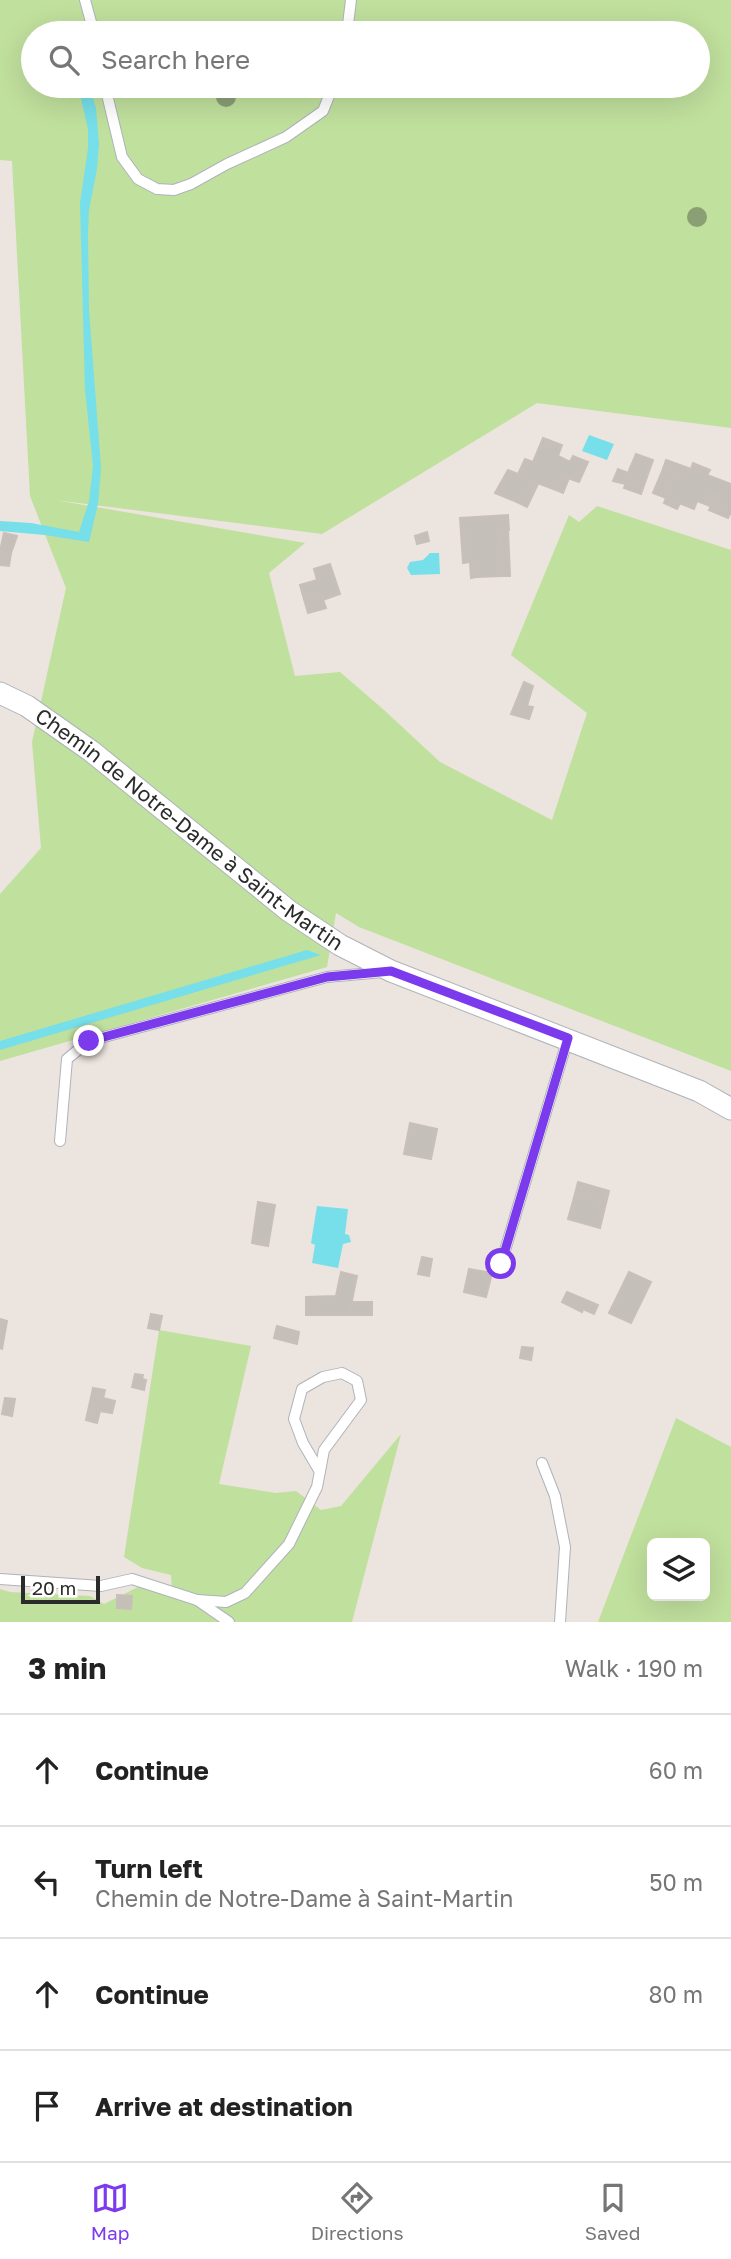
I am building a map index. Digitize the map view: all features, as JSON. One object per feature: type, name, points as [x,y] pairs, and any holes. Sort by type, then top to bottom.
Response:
[{"type":"street","name":"Chemin de Notre-Dame à Saint-Martin","points":[[0,693],[27,706],[92,751],[289,911],[340,944],[391,971],[699,1091],[731,1109]]},
{"type":"lane","points":[[85,0],[91,21]]},
{"type":"lane","points":[[348,21],[351,0]]},
{"type":"lane","points":[[108,98],[122,157],[138,179],[157,189],[174,190],[286,137],[323,111],[328,98]]},
{"type":"lane","points":[[60,1141],[67,1059],[89,1041],[327,977],[391,971]]},
{"type":"lane","points":[[501,1264],[568,1038]]},
{"type":"lane","points":[[0,1579],[101,1586],[132,1579],[197,1600],[226,1602],[245,1592],[289,1544],[317,1487],[320,1472],[324,1450],[361,1400],[357,1381],[341,1373],[323,1377],[302,1389],[294,1419],[303,1443],[320,1472]]},
{"type":"lane","points":[[542,1463],[555,1496],[565,1547],[560,1622]]},
{"type":"lane","points":[[197,1600],[229,1622]]},
{"type":"green space","points":[[0,0],[731,0],[731,428],[537,403],[322,534],[55,500],[305,543],[269,573],[295,676],[340,672],[440,762],[552,820],[587,713],[511,655],[569,515],[579,522],[597,506],[731,550],[731,1071],[359,927],[336,913],[327,967],[0,1061],[0,894],[41,848],[32,742],[66,588],[30,496],[12,161],[0,160]]},
{"type":"green space","points":[[159,1330],[251,1346],[219,1484],[276,1493],[296,1491],[321,1510],[341,1506],[401,1434],[352,1622],[0,1622],[0,1589],[10,1592],[90,1596],[104,1604],[138,1587],[172,1589],[171,1575],[142,1568],[124,1557]]},
{"type":"green space","points":[[676,1418],[731,1447],[731,1622],[598,1622]]},
{"type":"water","points":[[81,98],[93,98],[99,144],[88,232],[89,310],[101,468],[98,504],[89,542],[0,531],[0,521],[31,523],[79,532],[89,501],[93,466],[85,390],[80,203],[88,129]]},
{"type":"water","points":[[589,435],[614,444],[607,460],[582,451]]},
{"type":"water","points":[[430,553],[439,553],[440,574],[411,575],[407,568],[410,562],[423,560]]},
{"type":"water","points":[[307,950],[321,955],[0,1050],[0,1041]]},
{"type":"water","points":[[317,1206],[348,1209],[345,1234],[349,1235],[351,1242],[343,1244],[338,1268],[312,1263],[315,1245],[311,1243]]},
{"type":"building","points":[[543,438],[562,445],[558,456],[570,462],[573,456],[588,462],[579,482],[562,476],[556,490],[532,481],[517,502],[495,493],[508,470],[518,474],[525,459],[533,462]]},
{"type":"building","points":[[636,454],[653,460],[643,488],[613,481],[618,469],[628,473]]},
{"type":"building","points":[[666,460],[691,469],[693,463],[710,470],[707,475],[731,484],[731,514],[716,509],[720,496],[709,493],[705,504],[697,501],[694,509],[666,498],[675,474],[663,469]]},
{"type":"building","points":[[663,469],[675,474],[666,498],[653,493]]},
{"type":"building","points":[[562,476],[569,478],[563,493],[556,490]]},
{"type":"building","points":[[532,481],[538,484],[527,507],[517,502]]},
{"type":"building","points":[[626,483],[643,488],[641,494],[624,488]]},
{"type":"building","points":[[709,493],[720,496],[716,509],[705,504]]},
{"type":"building","points":[[666,498],[680,503],[677,509],[664,503]]},
{"type":"building","points":[[711,506],[730,514],[728,518],[709,510]]},
{"type":"building","points":[[508,515],[509,530],[500,531],[502,576],[477,577],[476,562],[470,562],[468,532],[461,533],[460,518]]},
{"type":"building","points":[[508,530],[510,576],[502,576],[500,531]]},
{"type":"building","points":[[427,532],[429,541],[417,544],[415,536]]},
{"type":"building","points":[[468,532],[470,562],[463,563],[461,533]]},
{"type":"building","points":[[4,533],[17,536],[11,553],[0,551]]},
{"type":"building","points":[[0,551],[11,553],[9,566],[0,565]]},
{"type":"building","points":[[470,562],[476,562],[477,577],[471,578]]},
{"type":"building","points":[[330,564],[340,594],[323,600],[321,594],[304,599],[300,585],[317,580],[314,569]]},
{"type":"building","points":[[321,594],[326,608],[308,613],[304,599]]},
{"type":"building","points":[[524,682],[533,686],[527,706],[533,707],[529,719],[511,714]]},
{"type":"building","points":[[410,1123],[437,1129],[431,1159],[404,1154]]},
{"type":"building","points":[[578,1182],[609,1191],[606,1203],[575,1194]]},
{"type":"building","points":[[575,1194],[606,1203],[600,1228],[568,1219]]},
{"type":"building","points":[[258,1202],[275,1205],[268,1246],[252,1243]]},
{"type":"building","points":[[422,1257],[432,1259],[429,1276],[418,1274]]},
{"type":"building","points":[[469,1269],[492,1273],[486,1297],[464,1292]]},
{"type":"building","points":[[341,1272],[357,1276],[349,1315],[306,1315],[306,1297],[336,1296]]},
{"type":"building","points":[[629,1272],[651,1282],[631,1323],[609,1313]]},
{"type":"building","points":[[567,1292],[598,1305],[594,1314],[583,1309],[582,1312],[562,1302]]},
{"type":"building","points":[[352,1302],[372,1302],[372,1315],[349,1315]]},
{"type":"building","points":[[151,1314],[162,1316],[159,1330],[148,1328]]},
{"type":"building","points":[[0,1319],[7,1321],[2,1349],[0,1348]]},
{"type":"building","points":[[277,1326],[299,1332],[297,1344],[274,1338]]},
{"type":"building","points":[[522,1347],[533,1348],[531,1360],[520,1358]]},
{"type":"building","points":[[135,1374],[143,1375],[142,1379],[146,1380],[144,1390],[132,1387]]},
{"type":"building","points":[[93,1388],[105,1390],[103,1398],[115,1401],[112,1413],[100,1411],[97,1423],[86,1420]]},
{"type":"building","points":[[5,1398],[15,1399],[12,1416],[2,1414]]},
{"type":"building","points":[[117,1595],[132,1596],[131,1609],[117,1608]]},
{"type":"route","points":[[89,1041],[327,977],[391,971],[568,1038],[501,1264]]}]
